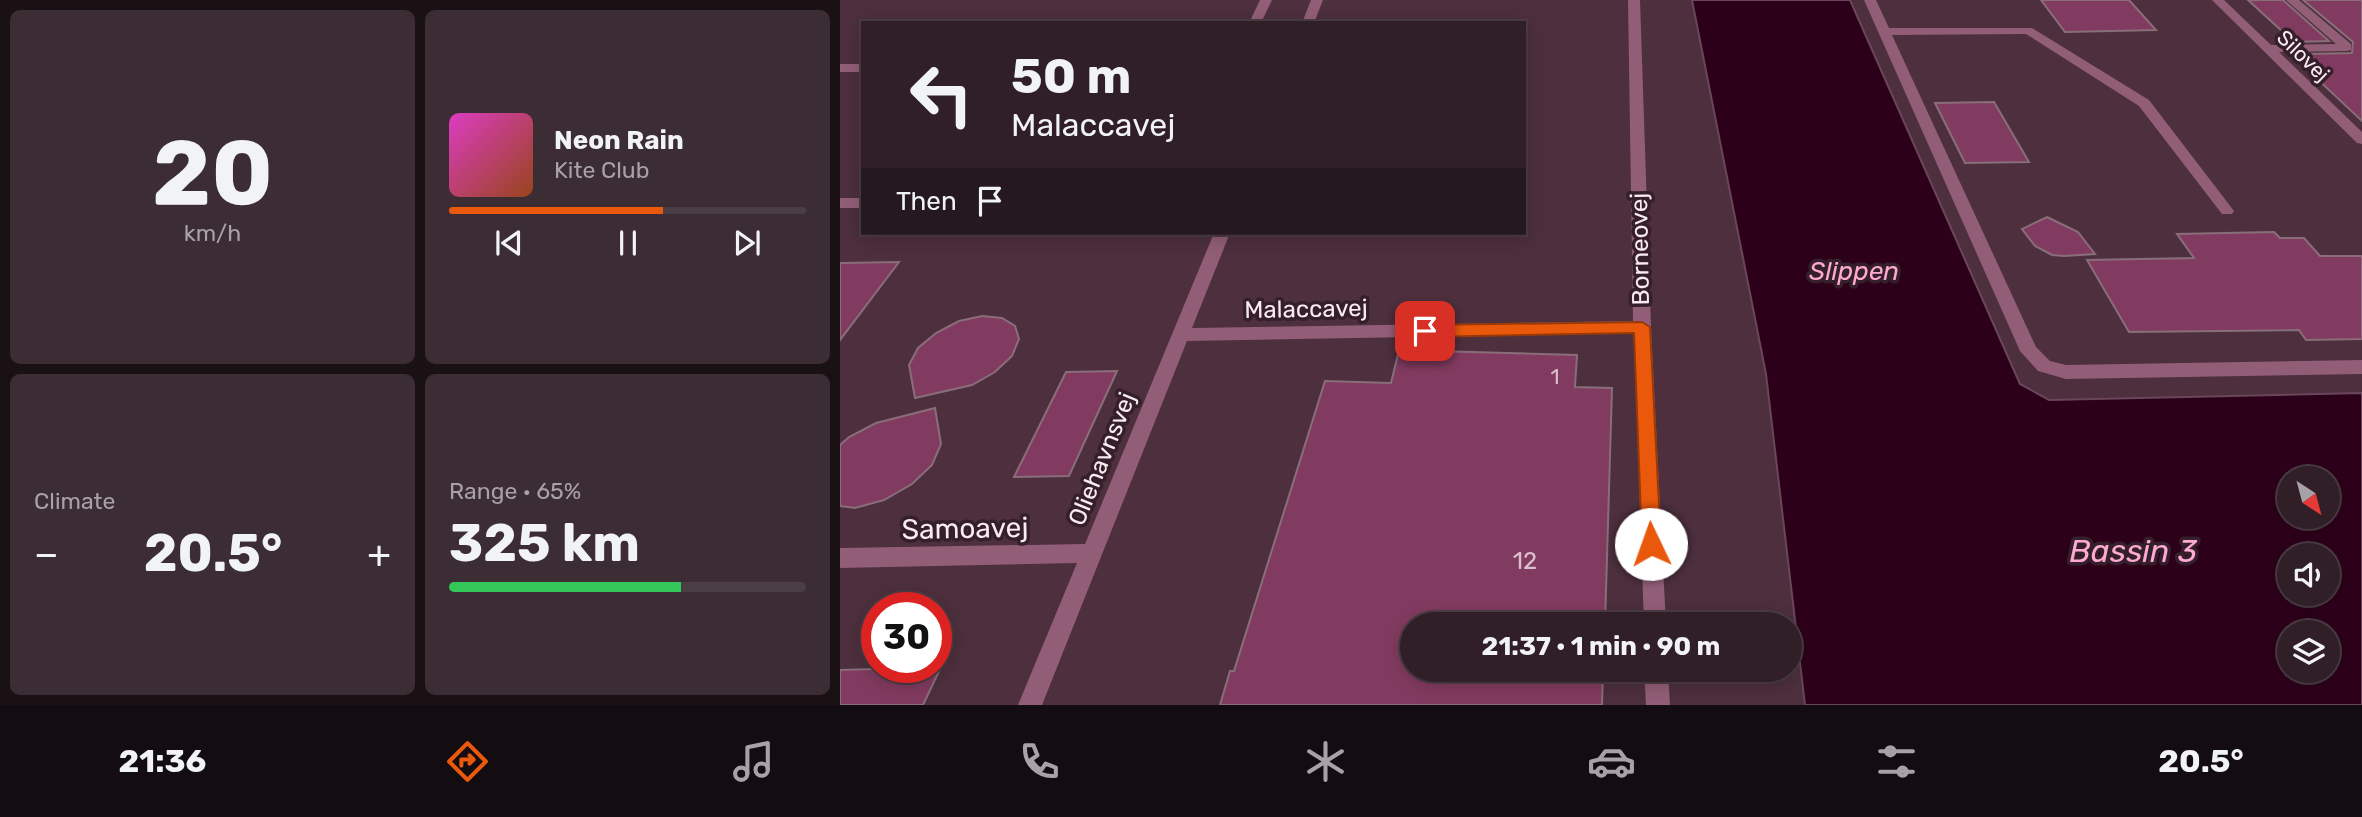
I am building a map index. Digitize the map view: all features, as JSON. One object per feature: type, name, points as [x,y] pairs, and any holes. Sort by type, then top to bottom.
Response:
[{"type":"street","points":[[1256,21],[1266,0]]},
{"type":"street","points":[[1309,21],[1317,0]]},
{"type":"street","name":"Borneovej","points":[[1634,0],[1642,327],[1654,612]]},
{"type":"street","points":[[1870,0],[2029,351],[2043,366],[2066,372],[2362,367]]},
{"type":"street","name":"Silovej","points":[[2218,0],[2362,140]]},
{"type":"street","points":[[2268,49],[2347,47],[2292,0]]},
{"type":"street","points":[[1884,32],[2028,30],[2144,103],[2227,211]]},
{"type":"street","points":[[840,68],[861,68]]},
{"type":"street","points":[[840,203],[861,203]]},
{"type":"street","name":"Oliehavnsvej","points":[[1030,705],[1221,235]]},
{"type":"street","name":"Malaccavej","points":[[1181,335],[1642,327]]},
{"type":"street","name":"Samoavej","points":[[840,558],[1092,553]]},
{"type":"street","points":[[1657,682],[1658,705]]},
{"type":"shaded area","points":[[840,0],[1692,0],[1766,373],[1794,612],[1400,612],[1400,682],[1802,682],[1802,679],[1805,705],[840,705]]},
{"type":"shaded area","points":[[1850,0],[2362,0],[2362,395],[2049,400],[2020,384]]},
{"type":"water","name":"Bassin 3","points":[[1692,0],[1850,0],[2020,384],[2049,400],[2362,393],[2362,705],[1805,705],[1802,680],[1802,612],[1794,612],[1766,374]]},
{"type":"building","points":[[2041,0],[2129,0],[2156,30],[2065,32]]},
{"type":"building","points":[[2248,0],[2283,0],[2329,41],[2294,42]]},
{"type":"building","points":[[2303,0],[2362,0],[2362,121],[2312,74],[2330,74],[2308,54],[2352,53],[2353,42]]},
{"type":"building","points":[[1994,102],[2029,162],[1965,163],[1935,103]]},
{"type":"building","points":[[2047,217],[2078,232],[2095,254],[2052,255],[2035,246],[2022,229]]},
{"type":"building","points":[[2274,232],[2280,238],[2304,238],[2320,256],[2362,256],[2362,339],[2306,340],[2299,330],[2129,332],[2087,260],[2194,258],[2177,234]]},
{"type":"building","points":[[899,262],[840,340],[840,263]]},
{"type":"building","points":[[982,316],[1002,318],[1015,326],[1019,339],[1012,356],[995,372],[972,385],[915,398],[909,365],[918,348],[936,333],[959,321]]},
{"type":"building","points":[[1399,350],[1577,355],[1575,387],[1612,388],[1605,612],[1400,612],[1400,682],[1603,682],[1602,705],[1220,705],[1230,671],[1234,671],[1325,381],[1391,383]]},
{"type":"building","points":[[1117,371],[1069,476],[1014,477],[1066,372]]},
{"type":"building","points":[[935,408],[941,444],[932,465],[912,484],[884,500],[855,508],[840,506],[840,445],[849,437],[876,423]]},
{"type":"building","points":[[861,669],[861,683],[933,683],[923,705],[840,705],[840,670]]},
{"type":"route","points":[[1425,331],[1642,327],[1651,544]]},
{"type":"water label","name":"Slippen","points":[[1854,271]]}]
